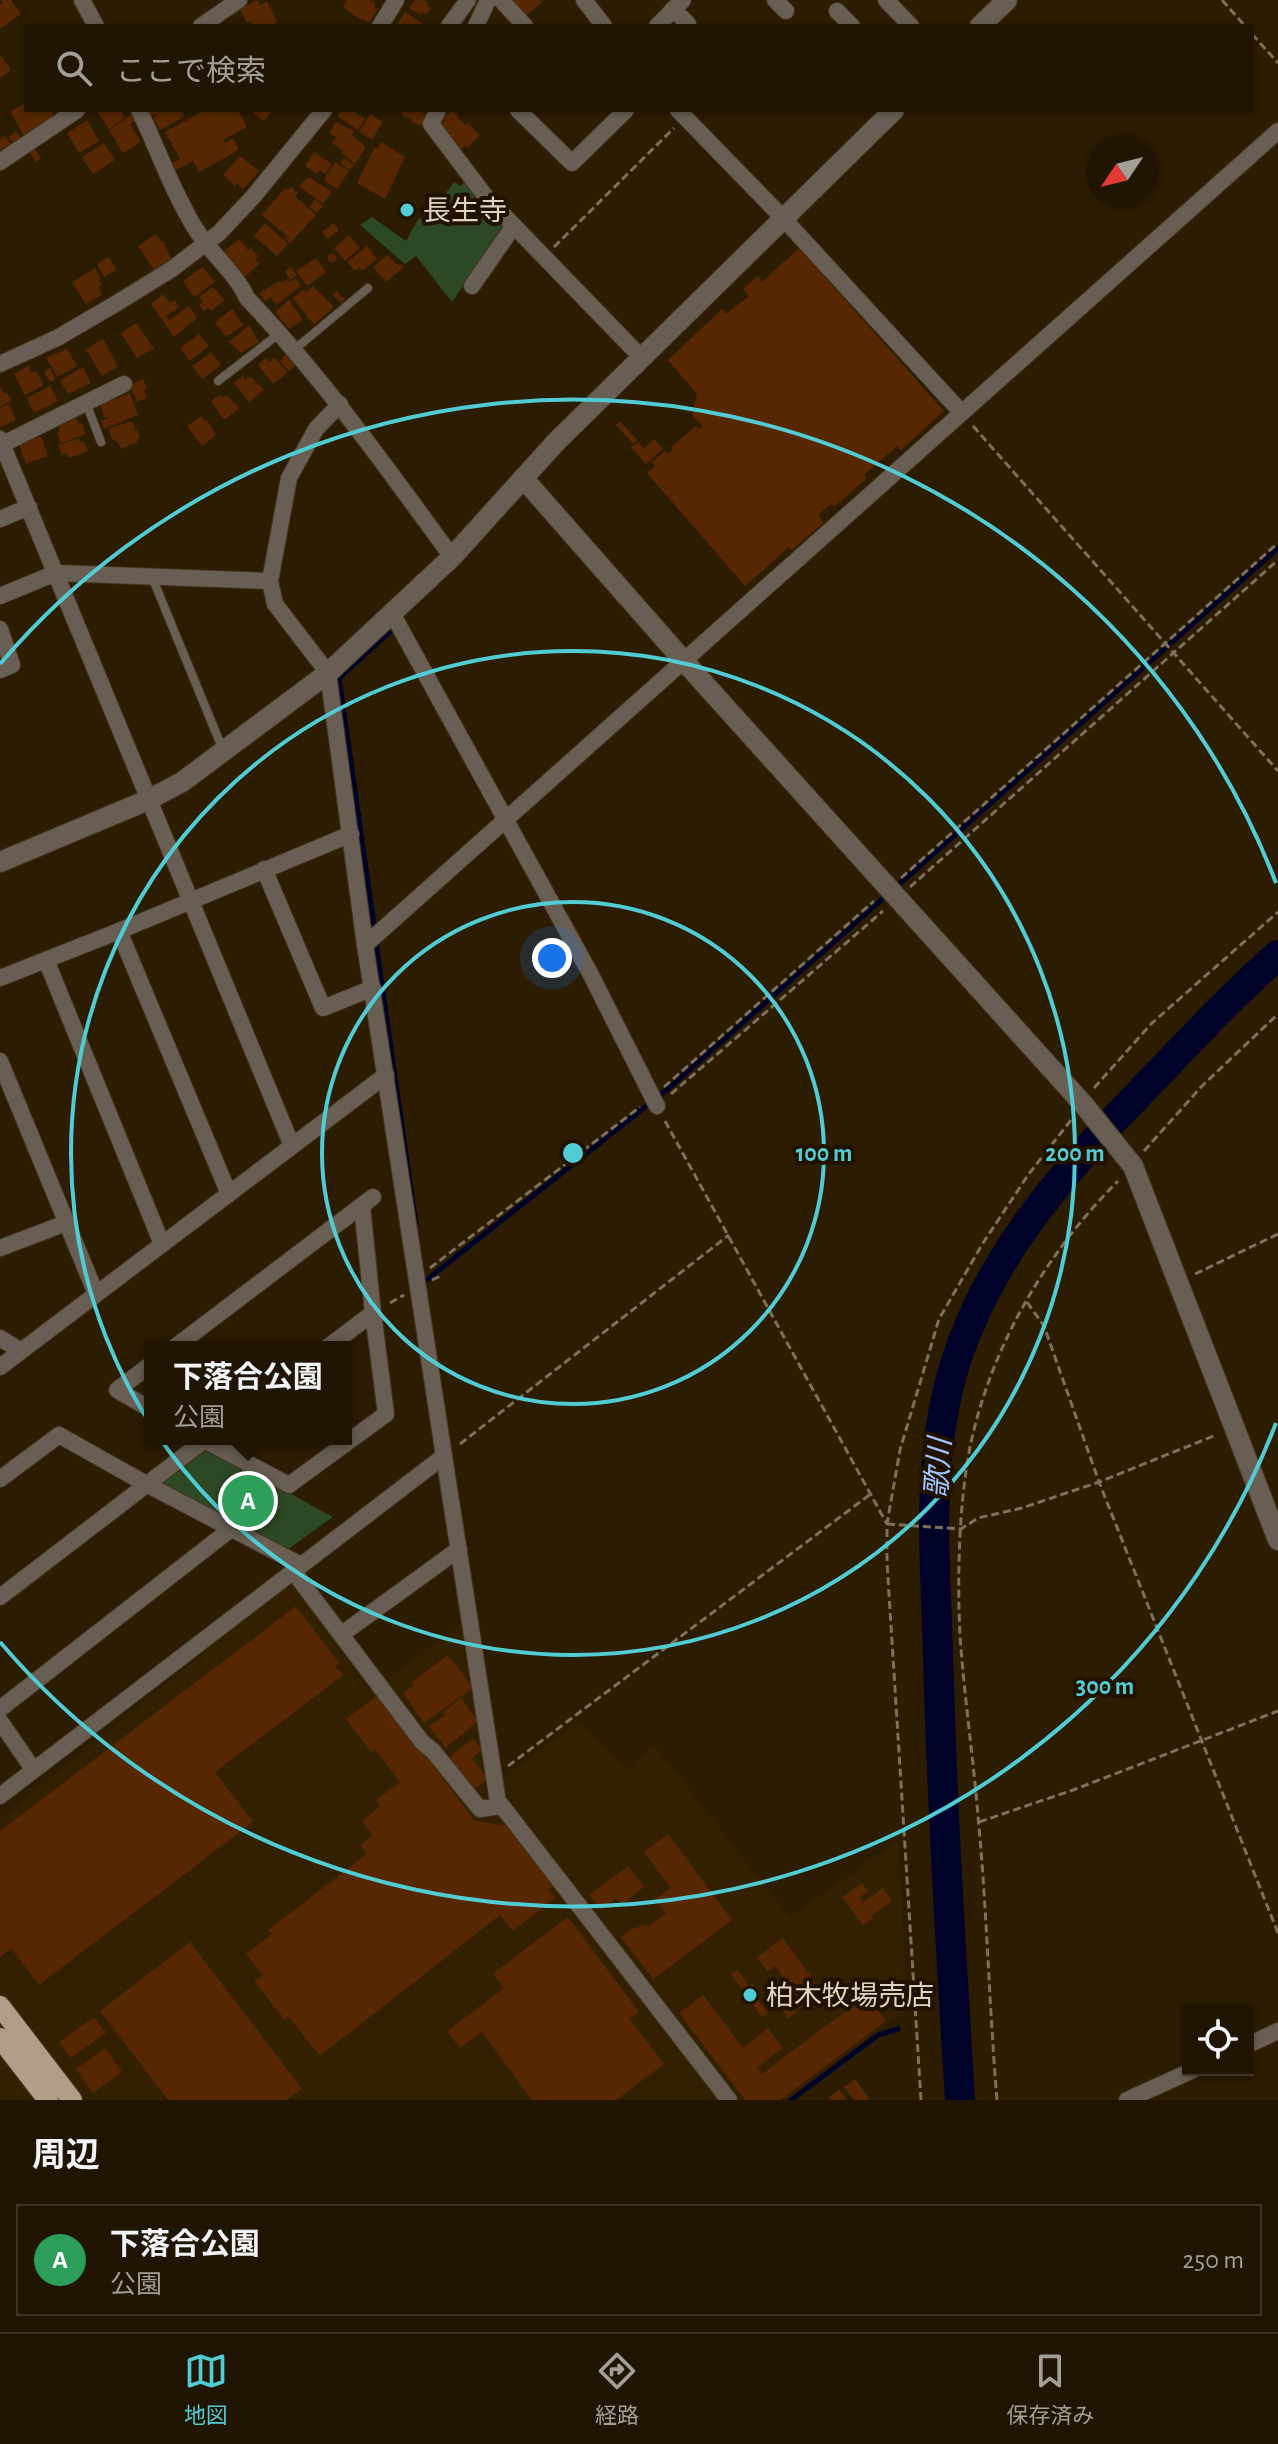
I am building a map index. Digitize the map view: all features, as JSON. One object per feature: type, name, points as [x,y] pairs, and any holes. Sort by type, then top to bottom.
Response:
[{"type":"main road","points":[[0,2006],[72,2100]]},
{"type":"main road","points":[[0,2038],[48,2100]]},
{"type":"street","points":[[82,0],[95,24]]},
{"type":"street","points":[[204,24],[239,0]]},
{"type":"street","points":[[381,24],[396,0]]},
{"type":"street","points":[[450,24],[468,0]]},
{"type":"street","points":[[477,24],[488,0]]},
{"type":"street","points":[[501,0],[523,24]]},
{"type":"street","points":[[584,0],[602,24]]},
{"type":"street","points":[[886,0],[909,24]]},
{"type":"street","points":[[982,24],[1007,0]]},
{"type":"street","points":[[659,24],[678,5],[688,24]]},
{"type":"street","points":[[837,11],[850,24]]},
{"type":"street","points":[[0,162],[74,112]]},
{"type":"street","points":[[140,112],[181,205],[205,244],[242,287],[247,298],[295,349],[340,404],[452,557]]},
{"type":"street","points":[[0,364],[57,338],[172,269],[205,244],[253,197],[322,112]]},
{"type":"street","points":[[437,112],[431,124],[486,197],[641,357]]},
{"type":"street","points":[[520,112],[572,163],[624,112]]},
{"type":"street","points":[[0,862],[148,800],[182,782],[328,673],[452,557],[557,441],[892,112]]},
{"type":"street","points":[[682,114],[783,218],[961,412]]},
{"type":"street","points":[[365,945],[1278,131]]},
{"type":"street","points":[[472,286],[513,227]]},
{"type":"street","points":[[124,384],[2,442],[292,1146]]},
{"type":"street","points":[[340,404],[316,429],[289,478],[270,581],[275,604],[328,673],[365,945],[498,1802],[729,2100]]},
{"type":"street","points":[[523,478],[1087,1109],[1129,1162],[1278,1540]]},
{"type":"street","points":[[0,519],[29,507]]},
{"type":"street","points":[[0,596],[56,573],[270,581]]},
{"type":"street","points":[[393,615],[590,973],[655,1101]]},
{"type":"street","points":[[0,629],[12,665],[0,670]]},
{"type":"street","points":[[0,978],[351,834]]},
{"type":"street","points":[[264,869],[323,1008],[373,988]]},
{"type":"street","points":[[119,931],[229,1194]]},
{"type":"street","points":[[46,960],[162,1244]]},
{"type":"street","points":[[0,1061],[96,1294]]},
{"type":"street","points":[[0,1367],[386,1075]]},
{"type":"street","points":[[183,1341],[368,1201],[373,1313],[386,1414],[352,1439]]},
{"type":"street","points":[[0,1248],[66,1223]]},
{"type":"street","points":[[336,1341],[373,1313]]},
{"type":"street","points":[[0,1338],[21,1351]]},
{"type":"street","points":[[144,1370],[117,1390],[144,1406]]},
{"type":"street","points":[[0,1479],[59,1435],[297,1568],[422,1742],[433,1751],[480,1809],[502,1806]]},
{"type":"street","points":[[0,1597],[197,1445]]},
{"type":"street","points":[[215,1445],[289,1485],[344,1445]]},
{"type":"street","points":[[0,1796],[444,1456]]},
{"type":"street","points":[[0,1709],[231,1529]]},
{"type":"street","points":[[342,1634],[459,1549]]},
{"type":"street","points":[[0,1721],[33,1769]]},
{"type":"street","points":[[1254,2042],[1278,2031]]},
{"type":"street","points":[[1127,2100],[1182,2075]]},
{"type":"lane","points":[[348,287],[356,298]]},
{"type":"lane","points":[[295,349],[368,288]]},
{"type":"lane","points":[[218,381],[280,333]]},
{"type":"lane","points":[[231,356],[238,365]]},
{"type":"lane","points":[[86,403],[101,442]]},
{"type":"lane","points":[[152,577],[224,752]]},
{"type":"path","points":[[1222,0],[1243,24]]},
{"type":"path","points":[[1254,36],[1278,63]]},
{"type":"path","points":[[543,257],[682,114]]},
{"type":"path","points":[[961,412],[1278,771]]},
{"type":"path","points":[[655,1101],[893,893],[1278,543]]},
{"type":"path","points":[[373,1313],[419,1282],[655,1101],[1278,560]]},
{"type":"path","points":[[921,2100],[887,1524],[900,1450],[939,1319],[983,1243],[1028,1175],[1087,1109],[1093,1090],[1152,1023],[1278,912]]},
{"type":"path","points":[[997,2100],[979,1822],[960,1634],[961,1529],[971,1445],[992,1374],[1047,1264],[1129,1162],[1202,1086],[1278,1014]]},
{"type":"path","points":[[655,1101],[887,1524]]},
{"type":"path","points":[[1178,1282],[1278,1234]]},
{"type":"path","points":[[444,1456],[729,1235]]},
{"type":"path","points":[[1026,1301],[1044,1326],[1099,1482],[1278,1933]]},
{"type":"path","points":[[887,1524],[961,1529],[978,1518],[1022,1508],[1099,1482],[1234,1427]]},
{"type":"path","points":[[495,1775],[872,1493]]},
{"type":"path","points":[[979,1822],[1044,1801],[1278,1711]]},
{"type":"shaded area","points":[[292,1581],[370,1692],[466,1620],[494,1785],[579,1721],[627,1769],[654,1744],[790,1917],[898,1841],[908,2009],[787,2100],[0,2100],[0,1819]]},
{"type":"green space","points":[[466,180],[505,226],[452,302],[416,256],[405,264],[360,225],[372,217],[406,241],[419,218],[422,219],[438,195],[442,198],[454,182],[461,186]]},
{"type":"green space","points":[[206,1447],[333,1517],[287,1550],[160,1484]]},
{"type":"building","points":[[1,0],[11,0],[21,14],[0,29],[0,5],[3,3]]},
{"type":"building","points":[[257,0],[260,5],[267,1],[277,22],[247,23],[240,9]]},
{"type":"building","points":[[347,0],[369,0],[378,9],[369,23],[343,7]]},
{"type":"building","points":[[415,0],[428,3],[431,8],[426,15],[409,8]]},
{"type":"building","points":[[509,0],[540,0],[542,2],[524,17]]},
{"type":"building","points":[[405,12],[423,24],[397,24]]},
{"type":"building","points":[[0,55],[11,70],[0,78]]},
{"type":"building","points":[[24,103],[24,112],[52,112],[54,116],[24,137],[11,112]]},
{"type":"building","points":[[97,112],[121,112],[125,118],[109,129]]},
{"type":"building","points":[[162,112],[182,112],[184,117],[160,130],[153,117]]},
{"type":"building","points":[[201,112],[239,112],[247,127],[223,140],[225,143],[233,138],[239,150],[199,172],[193,161],[176,170],[172,163],[180,159],[165,132]]},
{"type":"building","points":[[253,112],[271,112],[264,121]]},
{"type":"building","points":[[340,112],[355,112],[365,119],[358,130],[337,116]]},
{"type":"building","points":[[422,112],[427,116],[420,126],[401,114]]},
{"type":"building","points":[[449,112],[454,112],[480,135],[468,148],[465,145],[460,151],[441,130],[444,127],[441,124],[445,121],[443,119]]},
{"type":"building","points":[[134,113],[138,119],[130,124],[141,142],[123,153],[109,130]]},
{"type":"building","points":[[370,114],[383,122],[372,140],[359,132]]},
{"type":"building","points":[[87,120],[99,141],[79,153],[67,133]]},
{"type":"building","points":[[336,122],[354,131],[352,135],[366,147],[355,164],[332,143],[336,137],[329,133]]},
{"type":"building","points":[[16,131],[22,139],[14,144],[9,137]]},
{"type":"building","points":[[5,136],[11,144],[0,150],[0,139]]},
{"type":"building","points":[[381,142],[405,157],[385,199],[357,183],[374,148],[377,149]]},
{"type":"building","points":[[104,143],[115,160],[93,174],[82,157]]},
{"type":"building","points":[[34,148],[41,158],[36,162],[29,152]]},
{"type":"building","points":[[314,152],[332,164],[325,174],[320,170],[317,174],[305,166]]},
{"type":"building","points":[[240,156],[259,171],[243,189],[223,175]]},
{"type":"building","points":[[344,158],[354,165],[350,170],[340,163]]},
{"type":"building","points":[[335,162],[349,171],[337,189],[324,180]]},
{"type":"building","points":[[309,177],[332,192],[323,204],[299,186]]},
{"type":"building","points":[[291,187],[298,193],[295,196],[316,215],[290,243],[284,238],[287,236],[262,215],[285,188],[288,190]]},
{"type":"building","points":[[315,199],[323,206],[317,213],[309,207]]},
{"type":"building","points":[[265,223],[288,244],[277,256],[254,236]]},
{"type":"building","points":[[334,223],[339,230],[327,239],[322,232]]},
{"type":"building","points":[[156,234],[172,259],[154,270],[138,246]]},
{"type":"building","points":[[349,235],[360,248],[345,261],[334,248]]},
{"type":"building","points":[[239,239],[258,256],[255,258],[260,264],[243,278],[222,253]]},
{"type":"building","points":[[367,246],[377,259],[362,271],[359,267],[355,271],[347,262]]},
{"type":"building","points":[[799,248],[944,411],[901,450],[897,446],[834,507],[831,504],[819,514],[823,523],[792,550],[789,547],[745,586],[647,473],[655,466],[652,462],[665,451],[667,454],[673,450],[671,447],[696,426],[699,429],[703,427],[692,415],[697,394],[668,360],[722,309],[726,314],[749,296],[743,289],[758,276],[762,282]]},
{"type":"building","points":[[332,253],[337,258],[332,263],[327,258]]},
{"type":"building","points":[[387,255],[404,267],[386,282],[373,267]]},
{"type":"building","points":[[109,257],[116,270],[104,277],[97,264]]},
{"type":"building","points":[[316,258],[326,272],[307,286],[296,271]]},
{"type":"building","points":[[203,267],[215,282],[194,297],[183,281]]},
{"type":"building","points":[[291,267],[297,276],[290,280],[285,271]]},
{"type":"building","points":[[95,268],[101,279],[102,285],[98,287],[102,295],[86,304],[72,282]]},
{"type":"building","points":[[295,278],[301,286],[276,305],[271,297],[265,301],[259,293],[280,281],[282,283],[287,279],[290,282]]},
{"type":"building","points":[[313,286],[334,307],[314,325],[293,298]]},
{"type":"building","points":[[213,287],[225,300],[211,311],[208,308],[204,311],[199,305],[203,302],[199,297]]},
{"type":"building","points":[[337,291],[345,300],[341,304],[333,295]]},
{"type":"building","points":[[163,294],[170,303],[175,300],[179,307],[166,316],[169,320],[189,306],[197,318],[174,337],[151,304]]},
{"type":"building","points":[[289,300],[303,320],[289,329],[275,312]]},
{"type":"building","points":[[232,309],[243,325],[226,337],[215,322]]},
{"type":"building","points":[[136,323],[154,348],[137,358],[121,333]]},
{"type":"building","points":[[249,325],[259,342],[241,353],[229,342]]},
{"type":"building","points":[[199,334],[209,346],[190,361],[180,348]]},
{"type":"building","points":[[103,339],[118,367],[102,376],[86,349]]},
{"type":"building","points":[[67,349],[77,366],[57,377],[46,357]]},
{"type":"building","points":[[211,352],[221,365],[202,379],[192,366]]},
{"type":"building","points":[[286,354],[296,365],[289,371],[280,361]]},
{"type":"building","points":[[266,358],[269,362],[274,358],[288,372],[273,384],[258,365]]},
{"type":"building","points":[[28,366],[32,373],[36,371],[44,385],[25,395],[14,374]]},
{"type":"building","points":[[83,367],[91,383],[68,394],[60,380]]},
{"type":"building","points":[[50,368],[56,379],[50,382],[44,371]]},
{"type":"building","points":[[243,376],[245,380],[250,376],[264,390],[249,402],[234,383]]},
{"type":"building","points":[[143,379],[147,398],[137,402],[130,385]]},
{"type":"building","points":[[50,386],[58,401],[34,413],[27,398]]},
{"type":"building","points":[[0,387],[12,401],[0,407]]},
{"type":"building","points":[[130,393],[138,415],[104,429],[101,421],[112,417],[105,418],[100,405]]},
{"type":"building","points":[[220,395],[222,398],[226,395],[240,408],[224,420],[211,401]]},
{"type":"building","points":[[9,404],[16,420],[0,427],[0,408]]},
{"type":"building","points":[[201,416],[216,435],[202,446],[187,426]]},
{"type":"building","points":[[76,418],[79,424],[82,423],[86,434],[61,443],[58,425]]},
{"type":"building","points":[[132,421],[133,431],[137,430],[140,438],[138,442],[121,449],[108,429]]},
{"type":"building","points":[[620,421],[637,440],[633,444],[616,425]]},
{"type":"building","points":[[41,436],[48,456],[26,464],[19,444]]},
{"type":"building","points":[[79,438],[80,442],[84,441],[88,451],[69,458],[67,453],[62,455],[58,445]]},
{"type":"building","points":[[654,439],[663,449],[646,464],[631,447],[638,442],[644,449]]},
{"type":"building","points":[[296,1606],[339,1663],[335,1666],[343,1675],[215,1772],[253,1822],[39,1985],[11,1948],[0,1957],[0,1831]]},
{"type":"building","points":[[447,1656],[473,1688],[424,1723],[403,1693],[413,1686],[412,1682]]},
{"type":"building","points":[[379,1694],[475,1821],[510,1826],[555,1884],[548,1889],[555,1898],[513,1931],[500,1915],[320,2056],[289,2017],[285,2020],[254,1981],[263,1975],[246,1954],[272,1934],[268,1930],[367,1854],[360,1845],[373,1835],[362,1821],[380,1806],[376,1800],[400,1782],[375,1749],[371,1752],[346,1719]]},
{"type":"building","points":[[461,1698],[478,1721],[445,1748],[429,1726]]},
{"type":"building","points":[[473,1739],[482,1750],[472,1758],[488,1779],[474,1789],[449,1757]]},
{"type":"building","points":[[668,1834],[732,1920],[653,1979],[621,1937],[632,1928],[649,1926],[666,1913],[656,1899],[671,1888],[644,1852]]},
{"type":"building","points":[[628,1866],[644,1887],[621,1905],[616,1898],[601,1910],[589,1895]]},
{"type":"building","points":[[862,1883],[868,1891],[860,1897],[863,1902],[883,1888],[892,1901],[863,1925],[842,1897]]},
{"type":"building","points":[[568,1917],[639,2012],[629,2018],[664,2064],[616,2100],[532,2100],[482,2032],[460,2048],[447,2031],[504,1988],[493,1974]]},
{"type":"building","points":[[783,1938],[822,1992],[799,2009],[788,1994],[793,1991],[775,1966],[767,1971],[757,1957]]},
{"type":"building","points":[[190,1942],[302,2089],[287,2100],[168,2100],[100,2011]]},
{"type":"building","points":[[738,1970],[760,1995],[757,1998],[768,2013],[762,2017],[731,1974]]},
{"type":"building","points":[[703,1995],[743,2048],[768,2028],[783,2048],[757,2068],[762,2074],[867,1995],[886,2021],[780,2100],[745,2100],[679,2013]]},
{"type":"building","points":[[791,2004],[797,2012],[788,2018],[783,2010]]},
{"type":"building","points":[[94,2017],[106,2033],[71,2058],[59,2042]]},
{"type":"building","points":[[105,2048],[122,2072],[93,2093],[76,2069]]},
{"type":"building","points":[[855,2079],[870,2100],[854,2100],[844,2087]]},
{"type":"building","points":[[839,2089],[847,2100],[831,2100],[829,2097]]},
{"type":"waterway","points":[[894,889],[1278,548]]},
{"type":"waterway","points":[[375,932],[339,678],[391,631]]},
{"type":"waterway","points":[[424,1282],[669,1088],[887,895]]},
{"type":"waterway","points":[[376,942],[416,1225]]},
{"type":"waterway","name":"歌川","points":[[960,2100],[944,1822],[934,1536],[937,1457],[951,1379],[980,1302],[1000,1265],[1048,1196],[1132,1101],[1278,955]]},
{"type":"waterway","points":[[791,2100],[878,2035],[898,2029]]},
{"type":"place","name":"長生寺","points":[[407,210]]},
{"type":"place","name":"下落合公園","points":[[248,1501]]},
{"type":"place","name":"柏木牧場売店","points":[[750,1995]]}]
